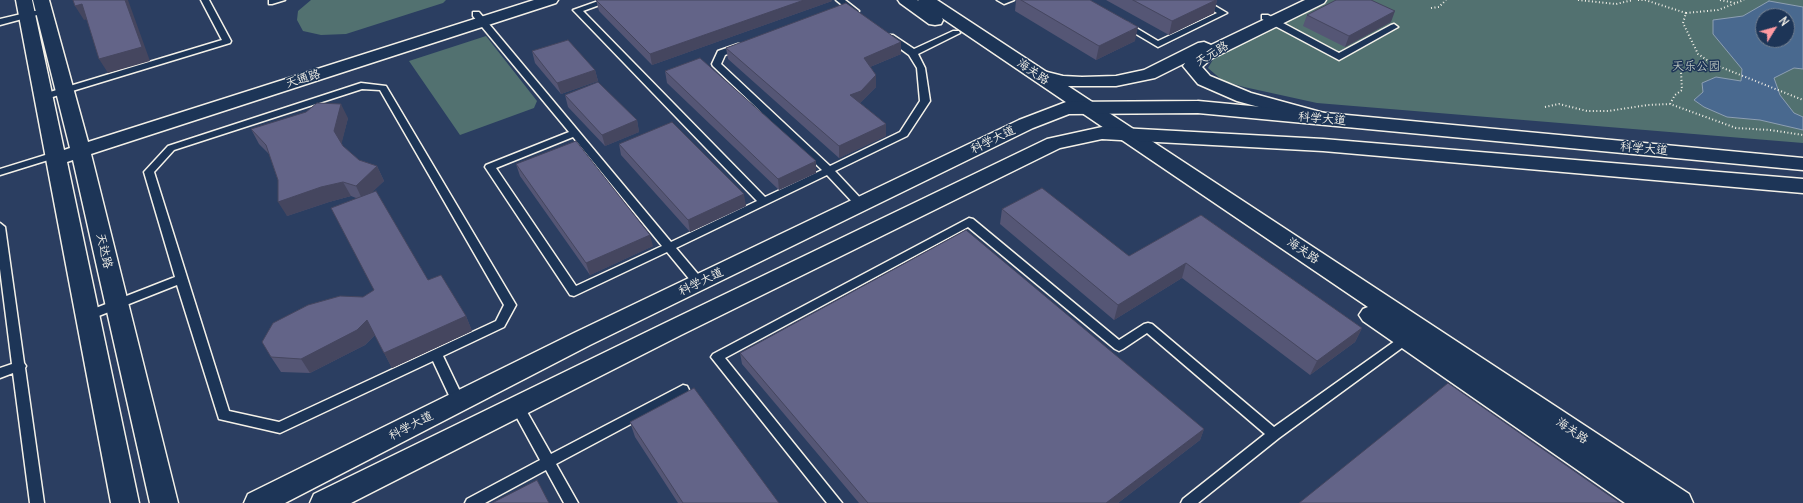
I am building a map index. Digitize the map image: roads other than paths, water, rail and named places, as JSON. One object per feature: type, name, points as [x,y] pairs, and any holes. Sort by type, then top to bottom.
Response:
[{"type":"main road","name":"天通路","points":[[480,18],[522,0]]},
{"type":"main road","name":"天通路","points":[[55,154],[480,18],[550,0]]},
{"type":"main road","name":"海关路","points":[[906,0],[1648,503]]},
{"type":"main road","name":"海关路","points":[[926,0],[1679,503]]},
{"type":"main road","name":"天元路","points":[[1301,0],[1270,20],[1205,55],[1192,66],[1204,80],[1238,94],[1322,119]]},
{"type":"main road","name":"天元路","points":[[1039,75],[1063,81],[1082,82],[1116,81],[1150,74],[1318,0]]},
{"type":"main road","name":"天达路","points":[[34,6],[64,90],[79,146],[164,503]]},
{"type":"main road","points":[[34,6],[43,96],[125,503]]},
{"type":"main road","name":"科学大道","points":[[258,503],[699,283],[1026,124],[1066,108],[1198,107],[1803,164]]},
{"type":"main road","name":"科学大道","points":[[324,503],[1054,143],[1102,133],[1323,145],[1803,186]]},
{"type":"lane","points":[[43,96],[227,40],[205,0]]},
{"type":"lane","points":[[609,0],[577,10],[764,202]]},
{"type":"lane","points":[[1000,0],[1004,2],[1010,0]]},
{"type":"lane","points":[[1119,22],[1158,44],[1223,13],[1199,0]]},
{"type":"lane","points":[[841,4],[864,18]]},
{"type":"lane","points":[[0,22],[34,6]]},
{"type":"lane","points":[[480,18],[699,283]]},
{"type":"lane","points":[[1270,20],[1339,57],[1394,27]]},
{"type":"lane","points":[[575,133],[490,167],[574,292],[904,134],[925,101],[921,68],[913,53],[882,31]]},
{"type":"lane","points":[[913,53],[956,33]]},
{"type":"lane","points":[[751,42],[721,53],[716,64],[829,171],[861,205]]},
{"type":"lane","points":[[361,86],[383,88],[510,305],[500,324],[280,428],[224,415],[181,279],[149,172],[171,148],[361,86]]},
{"type":"lane","points":[[0,172],[55,154]]},
{"type":"lane","points":[[835,503],[717,357],[969,222],[1119,346],[1148,327],[1274,434]]},
{"type":"lane","points":[[0,227],[20,366],[37,503]]},
{"type":"lane","points":[[87,316],[181,279]]},
{"type":"lane","points":[[1188,503],[1274,434],[1406,339]]},
{"type":"lane","points":[[436,354],[459,402]]},
{"type":"lane","points":[[0,373],[20,366]]},
{"type":"lane","points":[[472,503],[684,390]]},
{"type":"lane","points":[[518,407],[571,503]]},
{"type":"water","points":[[1769,1],[1803,7],[1803,69],[1794,68],[1774,78],[1780,95],[1794,113],[1803,117],[1803,130],[1760,120],[1727,117],[1704,107],[1694,100],[1703,92],[1702,83],[1716,77],[1741,81],[1742,69],[1713,34],[1713,20],[1743,16],[1755,9],[1755,48],[1795,48],[1795,8],[1757,8]]},
{"type":"park label","name":"天乐公园","points":[[1696,67]]}]
